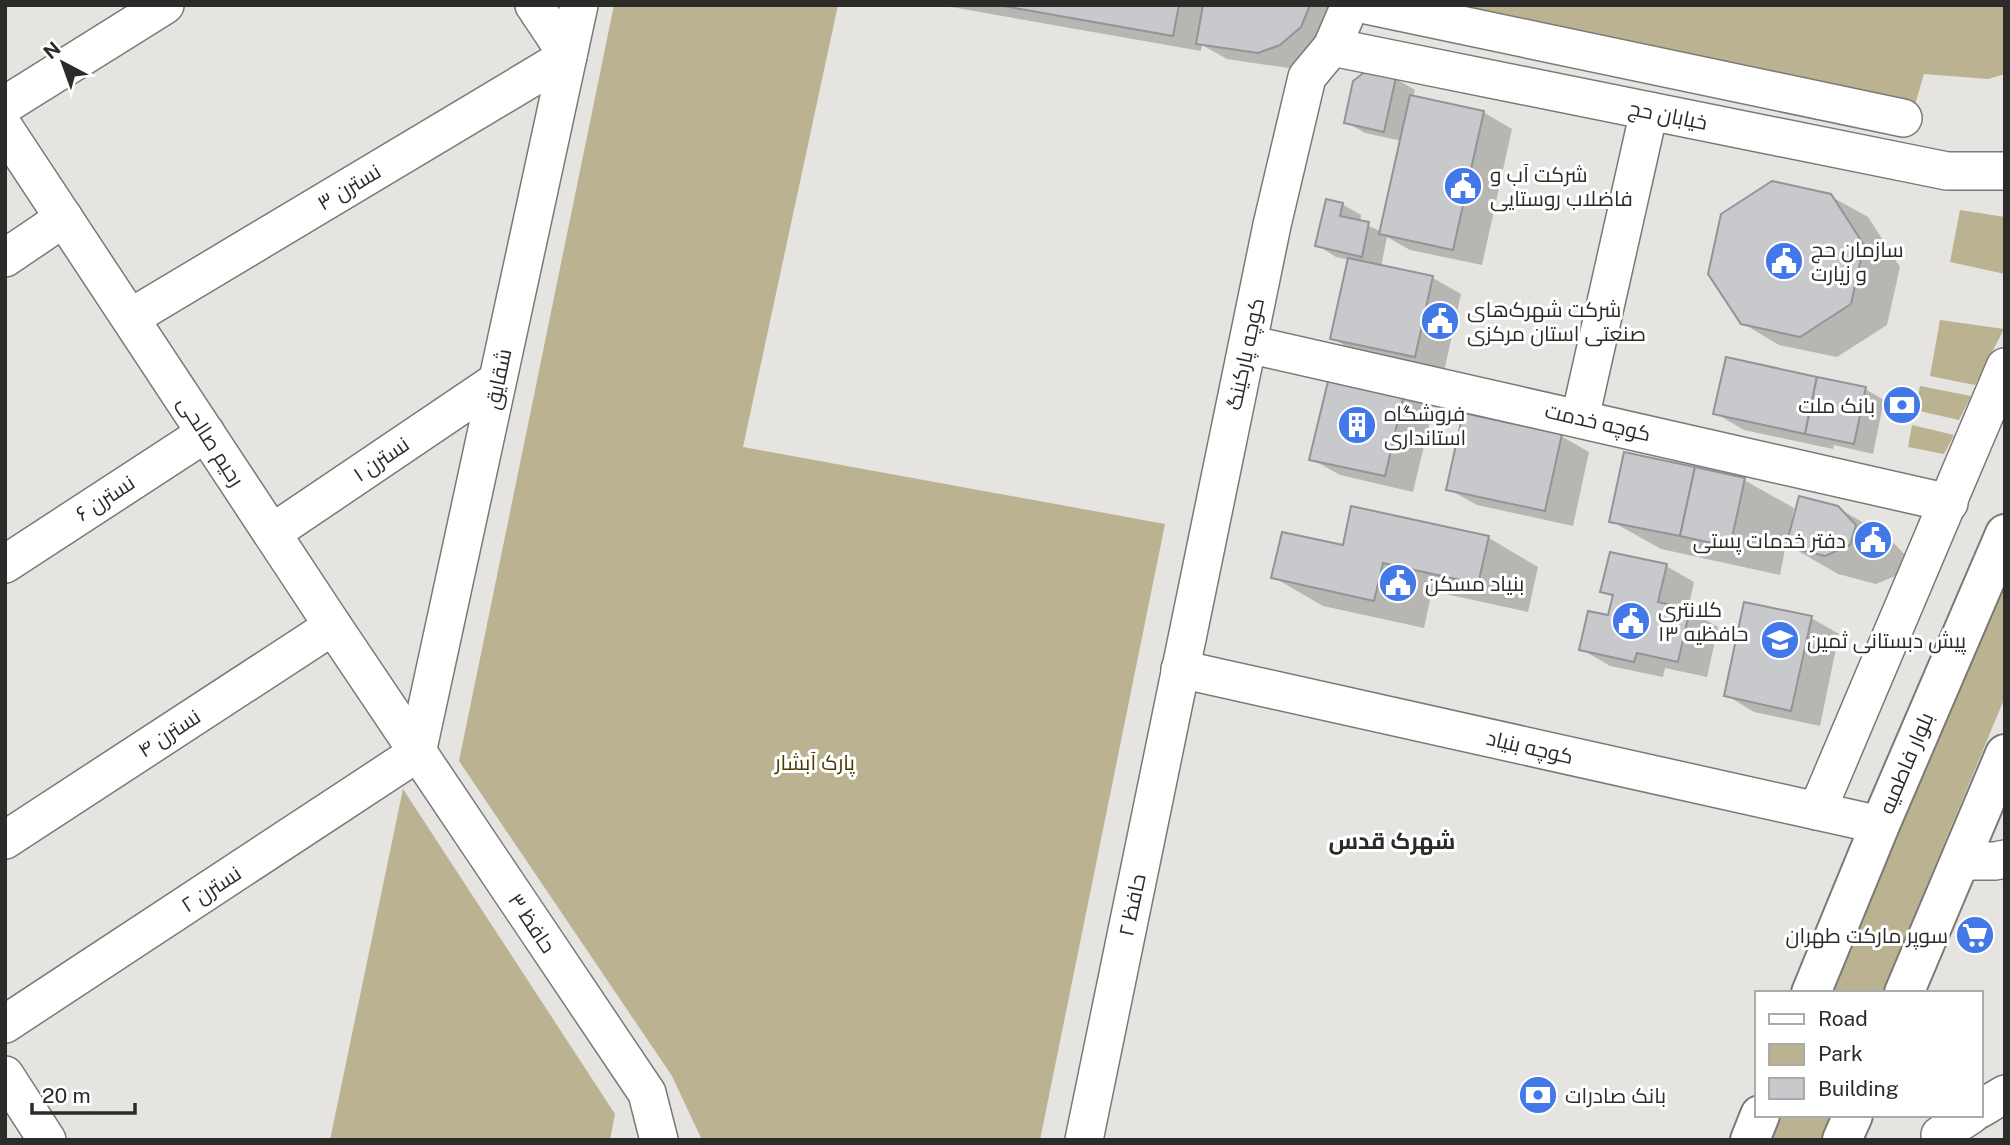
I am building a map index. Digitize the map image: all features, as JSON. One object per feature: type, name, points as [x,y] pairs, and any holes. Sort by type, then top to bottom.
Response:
[{"type":"main road","name":"بلوار فاطمیه","points":[[1812,991],[2005,534]]},
{"type":"main road","points":[[1905,991],[2005,754]]},
{"type":"main road","points":[[1750,1140],[1759,1117]]},
{"type":"main road","points":[[1842,1140],[1852,1117]]},
{"type":"street","points":[[5,105],[165,5]]},
{"type":"street","points":[[534,5],[568,56]]},
{"type":"street","name":"شقایق","points":[[417,753],[579,5]]},
{"type":"street","name":"کوچه پارکینگ","points":[[1180,669],[1272,225],[1307,77],[1332,47],[1350,5]]},
{"type":"street","points":[[1386,7],[1903,118]]},
{"type":"street","name":"خیابان حج","points":[[1332,47],[1947,171],[2005,171]]},
{"type":"street","name":"نسترن ۳","points":[[130,318],[568,56]]},
{"type":"street","points":[[1580,418],[1649,111]]},
{"type":"street","name":"رحیم صالحی","points":[[5,129],[417,753]]},
{"type":"street","points":[[5,258],[64,218]]},
{"type":"street","name":"کوچه خدمت","points":[[1248,344],[1949,503]]},
{"type":"street","points":[[1817,811],[2005,367]]},
{"type":"street","name":"نسترن ۱","points":[[272,533],[491,385]]},
{"type":"street","name":"نسترن ۶","points":[[7,558],[206,433]]},
{"type":"street","name":"نسترن ۴","points":[[5,840],[333,626]]},
{"type":"street","name":"کوچه بنیاد","points":[[1180,669],[1880,825]]},
{"type":"street","name":"حافظ ۲","points":[[1084,1140],[1180,669]]},
{"type":"street","name":"نسترن ۲","points":[[5,1024],[417,753]]},
{"type":"street","name":"حافظ ۳","points":[[417,753],[647,1093],[659,1140]]},
{"type":"street","points":[[1960,861],[2005,859]]},
{"type":"street","points":[[5,1075],[47,1140]]},
{"type":"street","points":[[642,1140],[647,1093]]},
{"type":"street","points":[[1982,1108],[2005,1094]]},
{"type":"street","points":[[1940,1135],[1968,1117]]},
{"type":"green space","name":"پارک آبشار","points":[[614,5],[838,5],[743,447],[1165,524],[1040,1140],[702,1140],[672,1076],[459,761]]},
{"type":"green space","points":[[1452,5],[2005,5],[2005,74],[1988,79],[1924,74],[1914,108]]},
{"type":"green space","points":[[1960,210],[2005,217],[2005,274],[1950,262]]},
{"type":"green space","points":[[1940,320],[2004,329],[1975,385],[1930,376]]},
{"type":"green space","points":[[1920,386],[1971,396],[1959,420],[1915,410]]},
{"type":"green space","points":[[1912,425],[1954,435],[1944,454],[1908,447]]},
{"type":"green space","points":[[2005,582],[2005,697],[1883,991],[1831,991]]},
{"type":"green space","points":[[403,789],[615,1114],[610,1140],[330,1140]]},
{"type":"green space","points":[[1777,1117],[1830,1117],[1821,1140],[1767,1140]]},
{"type":"building","points":[[998,5],[1179,5],[1173,36]]},
{"type":"building","points":[[1203,5],[1310,5],[1301,27],[1280,45],[1258,53],[1196,44]]},
{"type":"building","points":[[1366,71],[1396,77],[1384,132],[1344,123],[1353,81]]},
{"type":"building","points":[[1410,95],[1484,111],[1453,250],[1379,234]]},
{"type":"building","points":[[1772,181],[1831,194],[1864,245],[1851,304],[1800,337],[1741,324],[1708,274],[1721,214]]},
{"type":"building","points":[[1326,199],[1343,203],[1340,216],[1369,222],[1362,257],[1315,246]]},
{"type":"building","points":[[1348,258],[1433,276],[1415,357],[1330,339]]},
{"type":"building","points":[[1726,357],[1817,377],[1805,434],[1713,414]]},
{"type":"building","name":"فروشگاه استانداری","points":[[1330,373],[1405,390],[1385,476],[1309,460]]},
{"type":"building","points":[[1817,377],[1866,387],[1854,444],[1805,434]]},
{"type":"building","points":[[1463,413],[1562,434],[1545,511],[1446,490]]},
{"type":"building","points":[[1624,452],[1695,467],[1680,536],[1609,522]]},
{"type":"building","points":[[1695,467],[1745,478],[1730,547],[1680,536]]},
{"type":"building","points":[[1799,496],[1838,506],[1856,525],[1850,545],[1825,556],[1786,546]]},
{"type":"building","points":[[1351,506],[1489,536],[1478,584],[1383,563],[1374,601],[1271,578],[1282,532],[1343,545]]},
{"type":"building","points":[[1610,552],[1667,564],[1658,602],[1690,609],[1678,662],[1637,653],[1634,662],[1579,650],[1588,611],[1608,615],[1613,595],[1600,592]]},
{"type":"building","points":[[1744,602],[1812,616],[1791,711],[1724,696]]},
{"type":"place","name":"شرکت آب و فاضلاب روستایی","points":[[1463,186]]},
{"type":"place","name":"سازمان حج و زیارت","points":[[1784,261]]},
{"type":"place","name":"شرکت شهرک‌های صنعتی استان مرکزی","points":[[1440,321]]},
{"type":"place","name":"بانک ملت","points":[[1902,405]]},
{"type":"place","name":"فروشگاه استانداری","points":[[1357,425]]},
{"type":"place","name":"دفتر خدمات پستی","points":[[1873,540]]},
{"type":"place","name":"بنیاد مسکن","points":[[1398,583]]},
{"type":"place","name":"کلانتری ۱۳ حافظیه","points":[[1631,621]]},
{"type":"place","name":"پیش دبستانی ثمین","points":[[1780,640]]},
{"type":"place","name":"سوپر مارکت طهران","points":[[1975,935]]},
{"type":"place","name":"بانک صادرات","points":[[1538,1095]]},
{"type":"district","name":"شهرک قدس","points":[[1392,840]]}]
